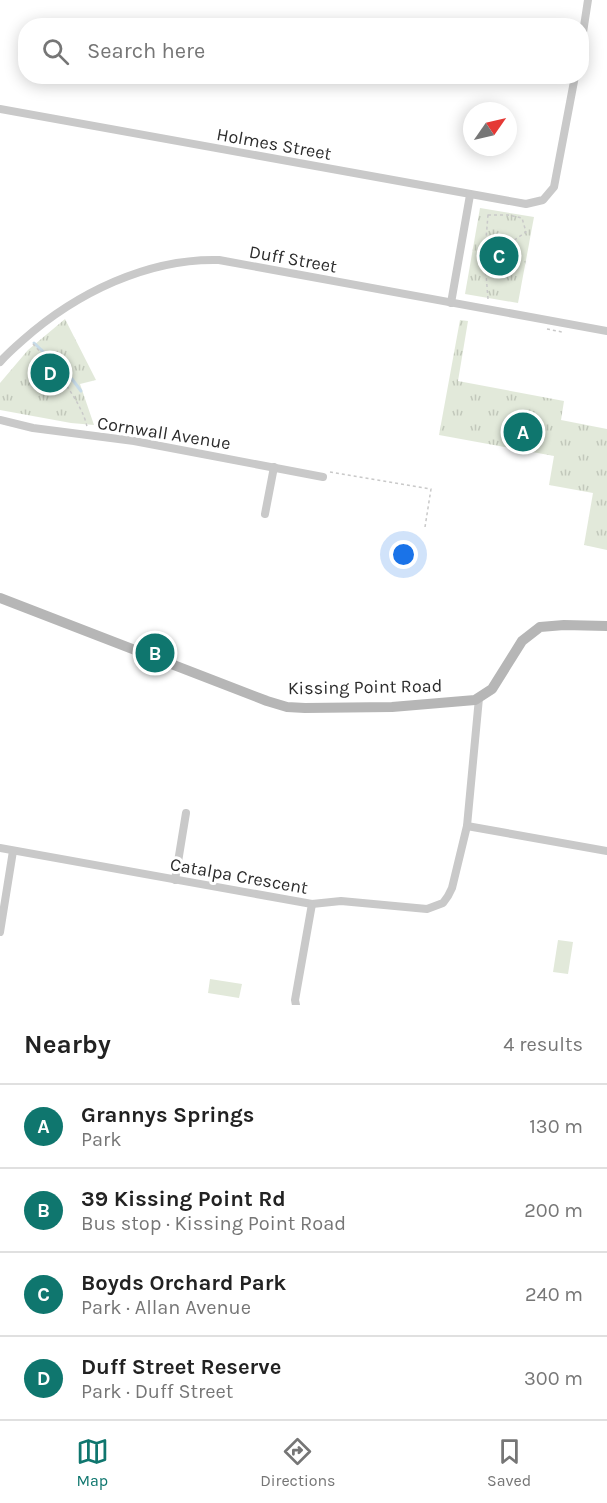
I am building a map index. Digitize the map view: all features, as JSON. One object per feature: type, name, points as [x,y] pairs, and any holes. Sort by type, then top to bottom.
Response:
[{"type":"main road","name":"Kissing Point Road","points":[[0,598],[267,702],[287,707],[392,706],[463,702],[479,698]]},
{"type":"main road","points":[[479,698],[492,689],[522,641],[540,627],[607,626]]},
{"type":"street","points":[[585,18],[588,0]]},
{"type":"street","name":"Holmes Street","points":[[0,109],[518,204],[543,200],[549,195],[556,180],[574,84]]},
{"type":"street","points":[[452,303],[471,195]]},
{"type":"street","name":"Duff Street","points":[[0,362],[35,330],[68,307],[110,283],[153,268],[179,262],[219,260],[607,332]]},
{"type":"street","name":"Cornwall Avenue","points":[[0,420],[33,428],[134,441],[323,477]]},
{"type":"street","points":[[265,514],[274,467]]},
{"type":"street","name":"Catalpa Crescent","points":[[0,848],[312,904],[341,901],[427,909],[435,907],[443,903],[452,888],[467,826],[479,698]]},
{"type":"street","points":[[174,880],[186,813]]},
{"type":"street","points":[[467,826],[607,851]]},
{"type":"street","points":[[0,932],[13,851]]},
{"type":"street","points":[[296,1005],[312,904]]},
{"type":"path","points":[[488,215],[522,218],[526,232],[510,243],[501,241],[486,239],[488,215]]},
{"type":"path","points":[[488,299],[486,274],[501,241]]},
{"type":"path","points":[[494,254],[518,259],[518,269]]},
{"type":"path","points":[[486,274],[494,273],[501,263],[518,263]]},
{"type":"path","points":[[484,267],[490,264]]},
{"type":"path","points":[[32,344],[51,364],[68,389],[86,421],[88,436]]},
{"type":"path","points":[[323,477],[327,472],[431,489],[424,527]]},
{"type":"green space","points":[[480,208],[534,217],[518,303],[465,294]]},
{"type":"green space","points":[[65,319],[96,380],[80,384],[94,425],[0,410],[0,383],[28,350]]},
{"type":"green space","points":[[460,320],[468,321],[458,381],[564,401],[561,420],[607,429],[607,550],[584,545],[593,493],[549,485],[554,456],[439,435]]},
{"type":"green space","points":[[558,940],[573,942],[568,974],[553,972]]},
{"type":"green space","points":[[210,979],[242,984],[239,998],[208,993]]},
{"type":"waterway","points":[[34,343],[72,379],[81,391]]},
{"type":"place","name":"Boyds Orchard Park","points":[[499,256]]},
{"type":"place","name":"Duff Street Reserve","points":[[50,373]]},
{"type":"place","name":"Grannys Springs","points":[[523,432]]},
{"type":"place","name":"39 Kissing Point Rd","points":[[155,653]]}]
